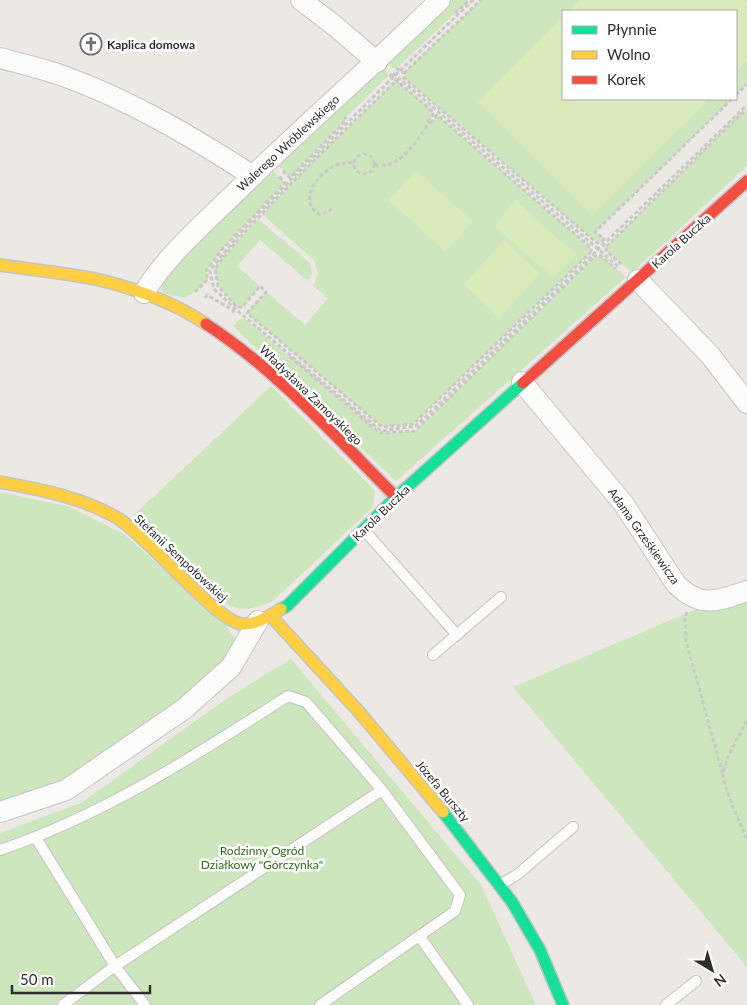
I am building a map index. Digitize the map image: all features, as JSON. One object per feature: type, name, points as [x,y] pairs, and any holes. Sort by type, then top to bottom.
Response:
[{"type":"street","points":[[301,0],[380,63]]},
{"type":"street","name":"Walerego Wróblewskiego","points":[[144,294],[152,280],[192,236],[253,176],[380,63],[440,0]]},
{"type":"street","points":[[0,58],[66,77],[138,108],[204,144],[253,176]]},
{"type":"street","name":"Karola Buczka","points":[[3,805],[66,790],[184,710],[231,667],[264,618],[287,606],[396,497],[522,382],[631,274],[747,181]]},
{"type":"street","name":"Władysława Zamoyskiego","points":[[0,265],[99,280],[144,294],[197,318],[238,344],[284,385],[396,497]]},
{"type":"street","points":[[631,274],[710,354],[747,402]]},
{"type":"street","name":"Adama Grześkiewicza","points":[[522,382],[623,503],[676,584],[692,598]]},
{"type":"street","name":"Stefanii Sempołowskiej","points":[[0,482],[63,495],[90,504],[117,518],[137,532],[222,615],[241,624],[264,618]]},
{"type":"street","points":[[692,598],[706,601],[720,600],[747,591]]},
{"type":"street","name":"Józefa Burszty","points":[[264,618],[360,713],[457,829],[512,902],[540,950],[563,1005]]},
{"type":"lane","points":[[363,529],[457,635]]},
{"type":"lane","points":[[433,655],[501,596]]},
{"type":"lane","points":[[0,850],[36,838],[149,783],[288,696],[306,702],[382,790],[460,894],[455,911],[320,1005]]},
{"type":"lane","points":[[63,1005],[116,966],[382,790]]},
{"type":"lane","points":[[500,886],[518,874],[573,826]]},
{"type":"lane","points":[[36,838],[116,966],[145,1005]]},
{"type":"lane","points":[[420,937],[468,1005]]},
{"type":"lane","points":[[666,1005],[696,981]]},
{"type":"path","points":[[474,0],[394,76],[225,250],[210,271],[214,289],[381,431],[416,426],[593,254]]},
{"type":"path","points":[[404,74],[481,0]]},
{"type":"path","points":[[380,63],[386,62],[393,68],[400,70],[404,74],[404,78],[597,244],[603,245]]},
{"type":"path","points":[[380,63],[598,249]]},
{"type":"path","points":[[357,106],[388,76],[388,73],[394,76],[434,113],[428,121],[430,122]]},
{"type":"path","points":[[399,82],[395,82],[320,154],[215,269],[218,286],[237,307],[242,307],[260,286],[266,292],[247,313],[382,427],[413,424],[593,254]]},
{"type":"path","points":[[737,94],[747,84]]},
{"type":"path","points":[[631,274],[606,251],[603,245],[604,240],[595,232],[731,100]]},
{"type":"path","points":[[240,319],[245,319],[380,433],[415,431],[598,249],[747,106]]},
{"type":"path","points":[[374,164],[388,164],[404,156],[438,111]]},
{"type":"path","points":[[278,165],[290,178],[345,121],[345,118],[351,112]]},
{"type":"path","points":[[430,122],[437,115],[591,248],[593,254]]},
{"type":"path","points":[[366,154],[374,160],[374,164],[369,173],[364,174],[358,173],[354,168],[356,157],[366,154]]},
{"type":"path","points":[[332,209],[321,215],[317,213],[309,200],[310,192],[318,178],[334,166],[354,162]]},
{"type":"path","points":[[190,295],[208,279],[206,271],[223,248],[285,183],[272,170]]},
{"type":"path","points":[[593,254],[601,256],[620,272]]},
{"type":"path","points":[[203,301],[207,295],[233,310],[234,316],[228,321]]},
{"type":"path","points":[[692,598],[685,618],[686,641],[723,775],[747,839]]},
{"type":"path","points":[[723,775],[734,744],[747,721]]},
{"type":"green space","points":[[451,0],[469,0],[397,68],[393,68],[386,62]]},
{"type":"green space","points":[[481,0],[747,0],[747,84],[737,94],[737,10],[562,10],[562,100],[731,100],[596,231],[604,239],[601,243],[597,243],[404,78],[404,73]]},
{"type":"green space","points":[[579,0],[743,0],[747,4],[747,60],[737,71],[737,10],[569,10]]},
{"type":"green space","points":[[562,17],[562,100],[708,100],[592,215],[478,101]]},
{"type":"green space","points":[[381,67],[388,73],[388,76],[345,118],[345,121],[290,178],[278,165]]},
{"type":"green space","points":[[395,82],[399,82],[434,113],[429,121],[431,123],[437,115],[591,248],[591,252],[413,424],[382,427],[247,313],[266,292],[305,325],[328,298],[313,286],[318,273],[314,260],[262,214],[320,154]]},
{"type":"green space","points":[[747,108],[747,166],[631,272],[606,251],[606,247]]},
{"type":"green space","points":[[272,170],[285,183],[223,248],[206,271],[208,279],[195,292],[185,298],[163,293],[160,284],[163,272]]},
{"type":"green space","points":[[416,170],[473,222],[445,252],[389,200]]},
{"type":"green space","points":[[516,200],[576,255],[553,278],[495,226]]},
{"type":"green space","points":[[258,219],[310,263],[312,274],[308,281],[260,240],[237,266],[260,286],[242,307],[237,307],[218,286],[215,269]]},
{"type":"green space","points":[[504,240],[540,274],[499,318],[464,284]]},
{"type":"green space","points":[[595,256],[601,256],[626,277],[396,481],[233,326],[240,319],[245,319],[380,433],[415,431]]},
{"type":"green space","points":[[271,386],[375,491],[373,507],[273,601],[256,607],[241,609],[229,606],[133,516]]},
{"type":"green space","points":[[0,492],[70,507],[124,534],[226,625],[240,648],[209,677],[67,780],[0,801]]},
{"type":"green space","points":[[747,593],[747,967],[513,687],[692,611]]},
{"type":"green space","name":"Rodzinny Ogród Działkowy \"Górczynka\"","points":[[291,659],[481,885],[536,1005],[0,1005],[0,833],[81,803],[226,699]]},
{"type":"traffic: fast","points":[[281,609],[287,606],[396,497],[523,383]]},
{"type":"traffic: fast","points":[[443,812],[512,902],[540,950],[563,1005]]},
{"type":"traffic: slow","points":[[0,265],[75,275],[114,284],[168,303],[206,324]]},
{"type":"traffic: slow","points":[[0,482],[46,491],[76,500],[105,511],[119,519],[132,529],[216,609],[230,619],[247,624],[263,620],[281,609]]},
{"type":"traffic: slow","points":[[271,616],[360,713],[443,812]]},
{"type":"traffic: jam","points":[[523,383],[747,181]]},
{"type":"traffic: jam","points":[[206,324],[258,362],[306,406],[396,497]]},
{"type":"place","name":"Kaplica domowa","points":[[91,44]]}]
